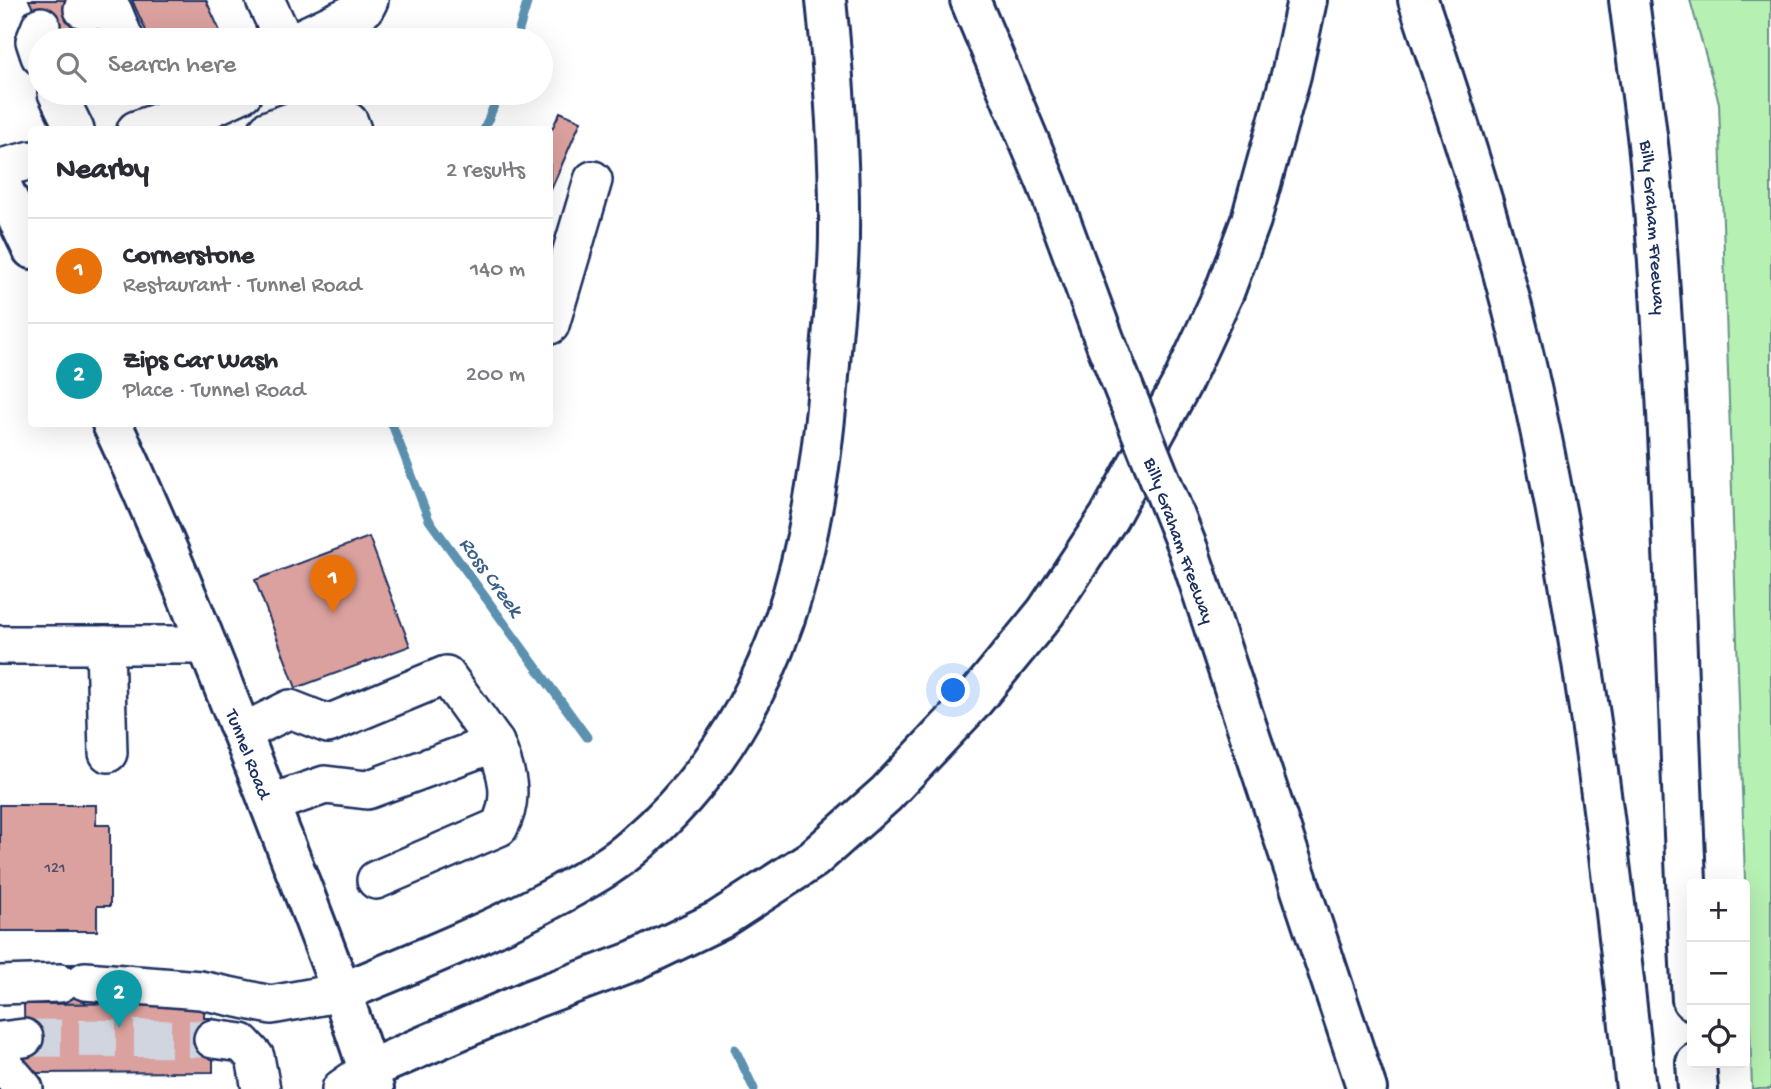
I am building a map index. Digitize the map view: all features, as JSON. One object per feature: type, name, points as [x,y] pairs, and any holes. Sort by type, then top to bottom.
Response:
[{"type":"main road","points":[[343,992],[513,920],[597,873],[633,847],[670,812],[707,769],[741,718],[765,670],[802,564],[815,501],[827,401],[839,236],[837,129],[826,0]]},
{"type":"main road","points":[[361,1083],[532,999],[634,961],[719,920],[813,859],[886,794],[970,705],[1046,612],[1109,517],[1182,383],[1225,290],[1251,220],[1291,75],[1307,0]]},
{"type":"main road","points":[[1418,0],[1471,162],[1526,364],[1565,563],[1594,748],[1636,1089]]},
{"type":"main road","name":"Billy Graham Freeway","points":[[1629,0],[1651,170],[1665,354],[1689,942]]},
{"type":"main road","name":"Billy Graham Freeway","points":[[979,11],[1106,344],[1188,549],[1367,1089]]},
{"type":"main road","points":[[0,182],[28,241]]},
{"type":"main road","name":"Tunnel Road","points":[[113,427],[139,481],[242,733],[343,992],[361,1083]]},
{"type":"main road","points":[[1696,1068],[1698,1089]]},
{"type":"lane","points":[[265,0],[278,28]]},
{"type":"lane","points":[[323,28],[365,9],[369,0]]},
{"type":"lane","points":[[83,9],[113,11],[120,28]]},
{"type":"lane","points":[[63,105],[73,126]]},
{"type":"lane","points":[[148,115],[191,117],[217,105]]},
{"type":"lane","points":[[279,126],[329,108],[349,122],[350,126]]},
{"type":"lane","points":[[0,168],[28,161]]},
{"type":"lane","points":[[553,316],[593,180]]},
{"type":"lane","points":[[0,645],[206,645]]},
{"type":"lane","points":[[106,645],[108,753]]},
{"type":"lane","points":[[242,733],[290,709],[328,724],[446,675],[495,743],[508,783],[506,815],[499,827],[376,880]]},
{"type":"lane","points":[[269,804],[325,785],[367,790],[495,743]]},
{"type":"lane","points":[[0,985],[73,982],[200,990],[271,1004],[343,992]]},
{"type":"lane","points":[[214,1040],[242,1043],[255,1057],[260,1089]]},
{"type":"lane","points":[[8,1045],[6,1068],[24,1089]]},
{"type":"green space","points":[[1690,0],[1771,0],[1771,1089],[1752,1089],[1750,879],[1745,879],[1719,103]]},
{"type":"building","points":[[29,0],[79,0],[92,28],[42,28]]},
{"type":"building","points":[[132,0],[206,0],[219,28],[145,28]]},
{"type":"building","points":[[560,112],[581,121],[553,185],[553,127]]},
{"type":"building","points":[[369,537],[410,646],[296,688],[255,580]]},
{"type":"building","points":[[0,805],[96,805],[96,825],[110,825],[110,906],[97,906],[97,931],[0,931]]},
{"type":"building","points":[[60,964],[85,964],[85,1004],[61,1004]]},
{"type":"building","points":[[204,1003],[204,1018],[213,1018],[213,1072],[25,1073],[24,1004]]},
{"type":"waterway","name":"Ross Creek","points":[[520,28],[528,0]]},
{"type":"waterway","name":"Ross Creek","points":[[486,126],[494,105]]},
{"type":"waterway","name":"Ross Creek","points":[[393,427],[429,520],[587,737]]},
{"type":"waterway","name":"Ross Creek","points":[[735,1049],[754,1089]]},
{"type":"tunnel","points":[[24,1038],[213,1039]]},
{"type":"place","name":"Cornerstone","points":[[333,613]]},
{"type":"place","name":"Zips Car Wash","points":[[119,1028]]}]
